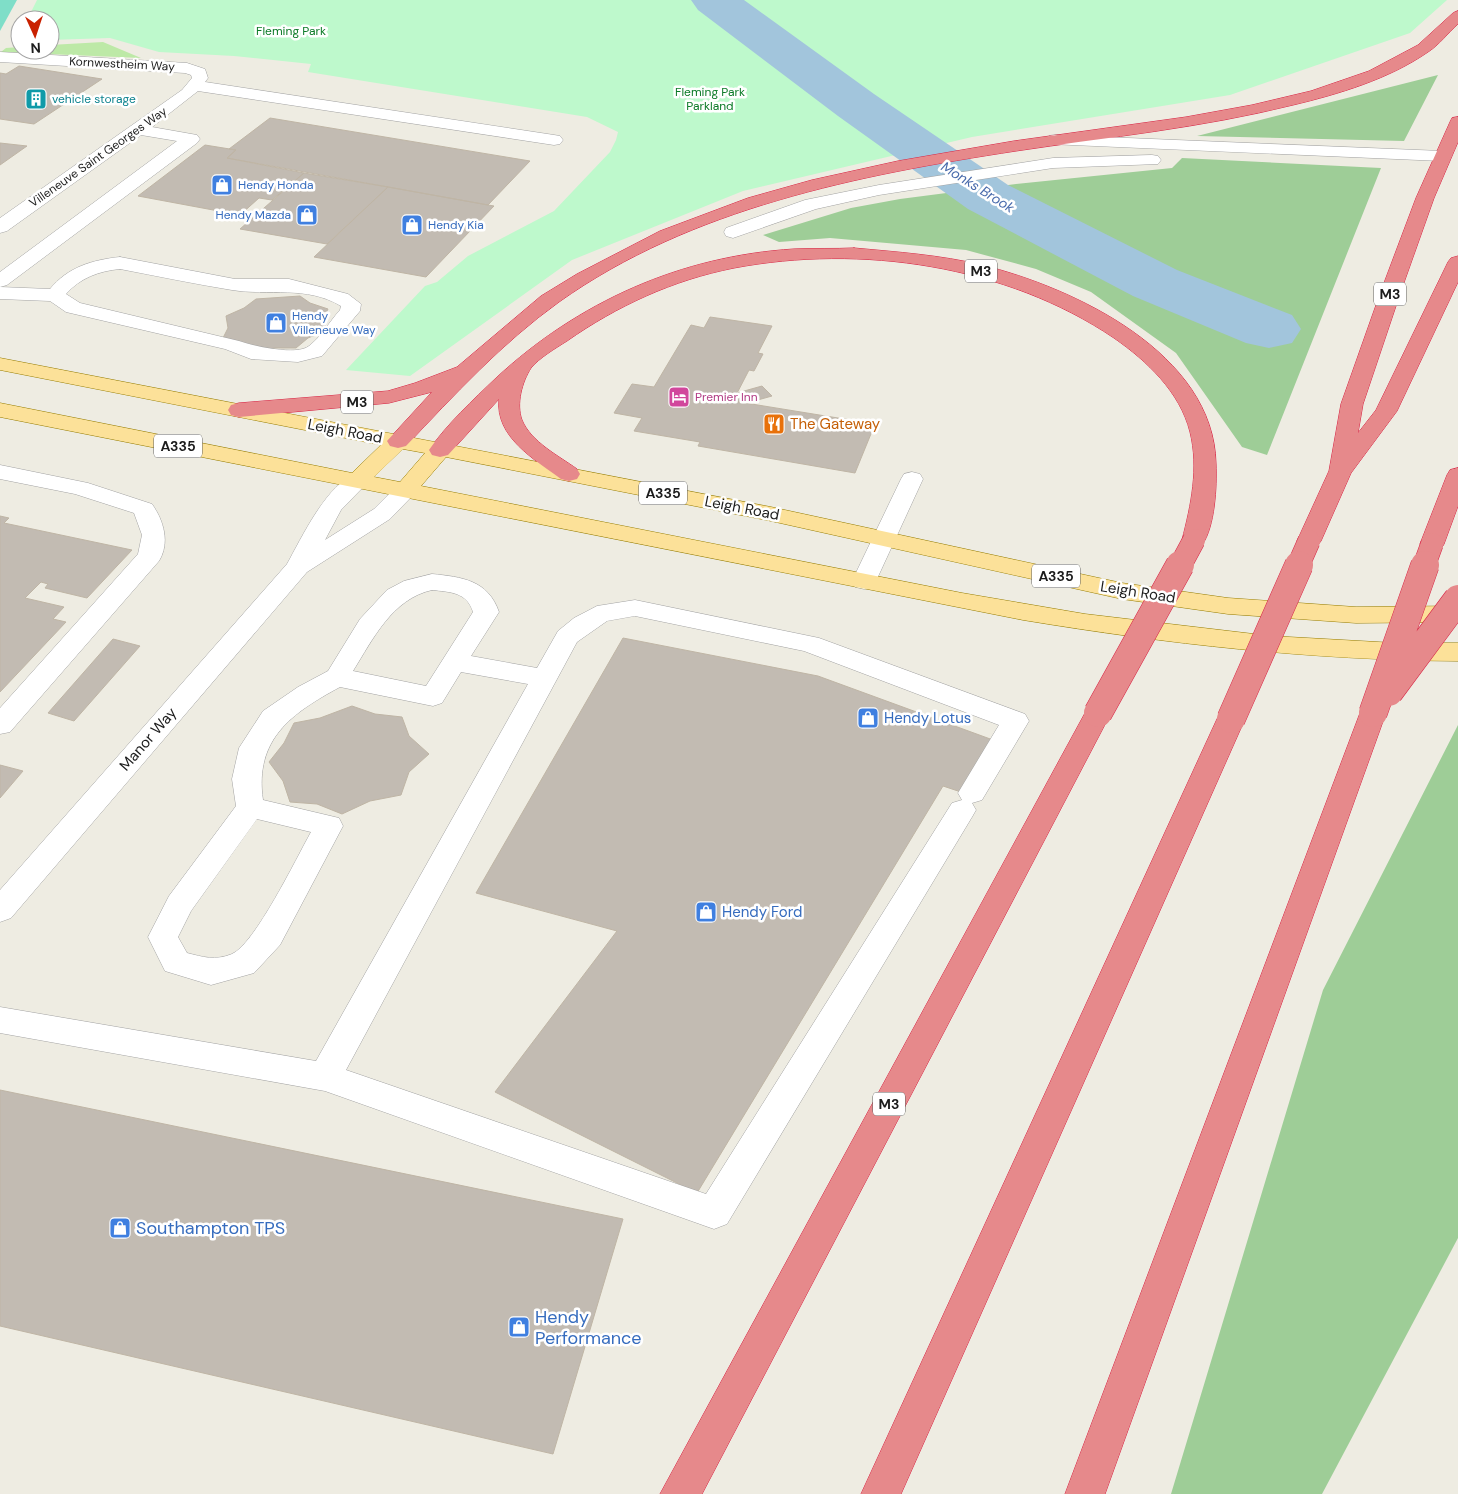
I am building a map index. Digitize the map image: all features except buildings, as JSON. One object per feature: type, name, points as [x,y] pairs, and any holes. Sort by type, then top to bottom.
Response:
[{"type":"highway","name":"M3","points":[[398,441],[469,367],[557,294],[625,255],[707,219],[782,194],[869,172],[1015,146],[1261,108],[1341,87],[1389,68],[1428,46],[1458,16]]},
{"type":"highway","name":"M3","points":[[1340,471],[1352,404],[1424,198],[1458,122]]},
{"type":"highway","name":"M3","points":[[440,450],[473,410],[523,365],[560,334],[597,311],[640,290],[682,275],[729,264],[788,257],[885,256],[954,264],[1001,276],[1048,292],[1096,315],[1152,356],[1174,381],[1192,408],[1200,430],[1206,461],[1203,504],[1194,540],[1098,713],[680,1494]]},
{"type":"highway","name":"M3","points":[[881,1494],[1231,719],[1340,471],[1386,411],[1458,262]]},
{"type":"highway","name":"M3","points":[[523,365],[510,395],[510,414],[516,432],[569,474]]},
{"type":"highway","name":"M3","points":[[239,410],[389,398],[423,388],[469,367]]},
{"type":"highway","points":[[1085,1494],[1373,713],[1458,475]]},
{"type":"highway","points":[[1373,713],[1458,599]]},
{"type":"main road","name":"Leigh Road","points":[[0,364],[569,474],[885,538],[1122,591],[1218,604],[1356,615],[1458,614]]},
{"type":"main road","name":"A335","points":[[0,410],[1106,627],[1310,647],[1458,652]]},
{"type":"main road","points":[[356,481],[398,441]]},
{"type":"main road","points":[[406,490],[440,450]]},
{"type":"street","name":"Kornwestheim Way","points":[[0,57],[187,68],[199,72],[200,78],[196,86]]},
{"type":"street","points":[[196,86],[554,140]]},
{"type":"street","name":"Villeneuve Saint Georges Way","points":[[0,227],[196,86]]},
{"type":"street","points":[[0,281],[191,139],[138,129]]},
{"type":"street","points":[[1055,140],[1442,156]]},
{"type":"street","points":[[733,232],[811,204],[879,190],[1052,163],[1152,160]]},
{"type":"street","points":[[0,293],[54,295],[73,308],[168,328],[232,345],[250,353],[298,356],[315,352],[350,310],[351,304],[341,298],[288,285],[235,285],[120,263],[96,265],[66,282],[54,295]]},
{"type":"street","points":[[0,472],[80,488],[144,509],[154,536],[150,556],[0,725]]},
{"type":"street","points":[[864,581],[912,479]]},
{"type":"street","name":"Manor Way","points":[[0,910],[297,568],[331,507],[356,481]]},
{"type":"street","name":"Manor Way","points":[[297,568],[382,514],[406,490]]},
{"type":"street","points":[[250,807],[329,826],[269,936],[243,964],[211,972],[176,962],[163,937],[180,904],[250,807],[246,779],[253,748],[272,718],[306,693],[337,677],[383,606],[409,587],[447,583],[476,591],[483,602],[486,612],[433,696],[337,677]]},
{"type":"street","points":[[0,1020],[325,1077],[714,1214],[1015,721],[810,644],[635,608],[609,610],[587,619],[567,637],[325,1077]]},
{"type":"street","points":[[454,662],[545,678]]},
{"type":"green space","name":"Fleming Park Parkland","points":[[37,0],[1447,0],[1410,33],[1230,95],[972,137],[743,191],[572,260],[410,376],[346,370],[425,286],[437,282],[468,256],[554,211],[610,152],[618,132],[587,117],[308,72],[311,64],[234,56],[159,52],[110,38],[60,40],[60,10],[32,10]]},
{"type":"green space","points":[[103,42],[141,58],[60,55],[60,44]]},
{"type":"green space","points":[[10,48],[10,52],[1,52]]},
{"type":"green space","points":[[1438,75],[1404,141],[1197,136]]},
{"type":"green space","points":[[1182,158],[1381,168],[1267,455],[1242,447],[1176,353],[1091,292],[1036,269],[966,250],[830,238],[779,242],[763,235],[851,208],[900,199],[1016,184],[1172,168]]},
{"type":"green space","points":[[1458,725],[1458,1238],[1322,1494],[1171,1494],[1323,990]]},
{"type":"shaded area","points":[[0,0],[17,0],[10,10],[0,31]]},
{"type":"waterway","name":"Monks Brook","points":[[714,0],[856,105],[988,197],[1155,283],[1269,329]]},
{"type":"place","name":"vehicle storage","points":[[36,99]]},
{"type":"place","name":"Hendy Honda","points":[[222,185]]},
{"type":"place","name":"Hendy Mazda","points":[[307,215]]},
{"type":"place","name":"Hendy Kia","points":[[412,225]]},
{"type":"place","name":"Hendy Villeneuve Way","points":[[276,323]]},
{"type":"place","name":"Premier Inn","points":[[679,397]]},
{"type":"place","name":"The Gateway","points":[[774,424]]},
{"type":"place","name":"Hendy Lotus","points":[[868,718]]},
{"type":"place","name":"Hendy Ford","points":[[706,912]]},
{"type":"place","name":"Southampton TPS","points":[[120,1228]]},
{"type":"place","name":"Hendy Performance","points":[[519,1327]]},
{"type":"park label","name":"Fleming Park","points":[[291,31]]}]
